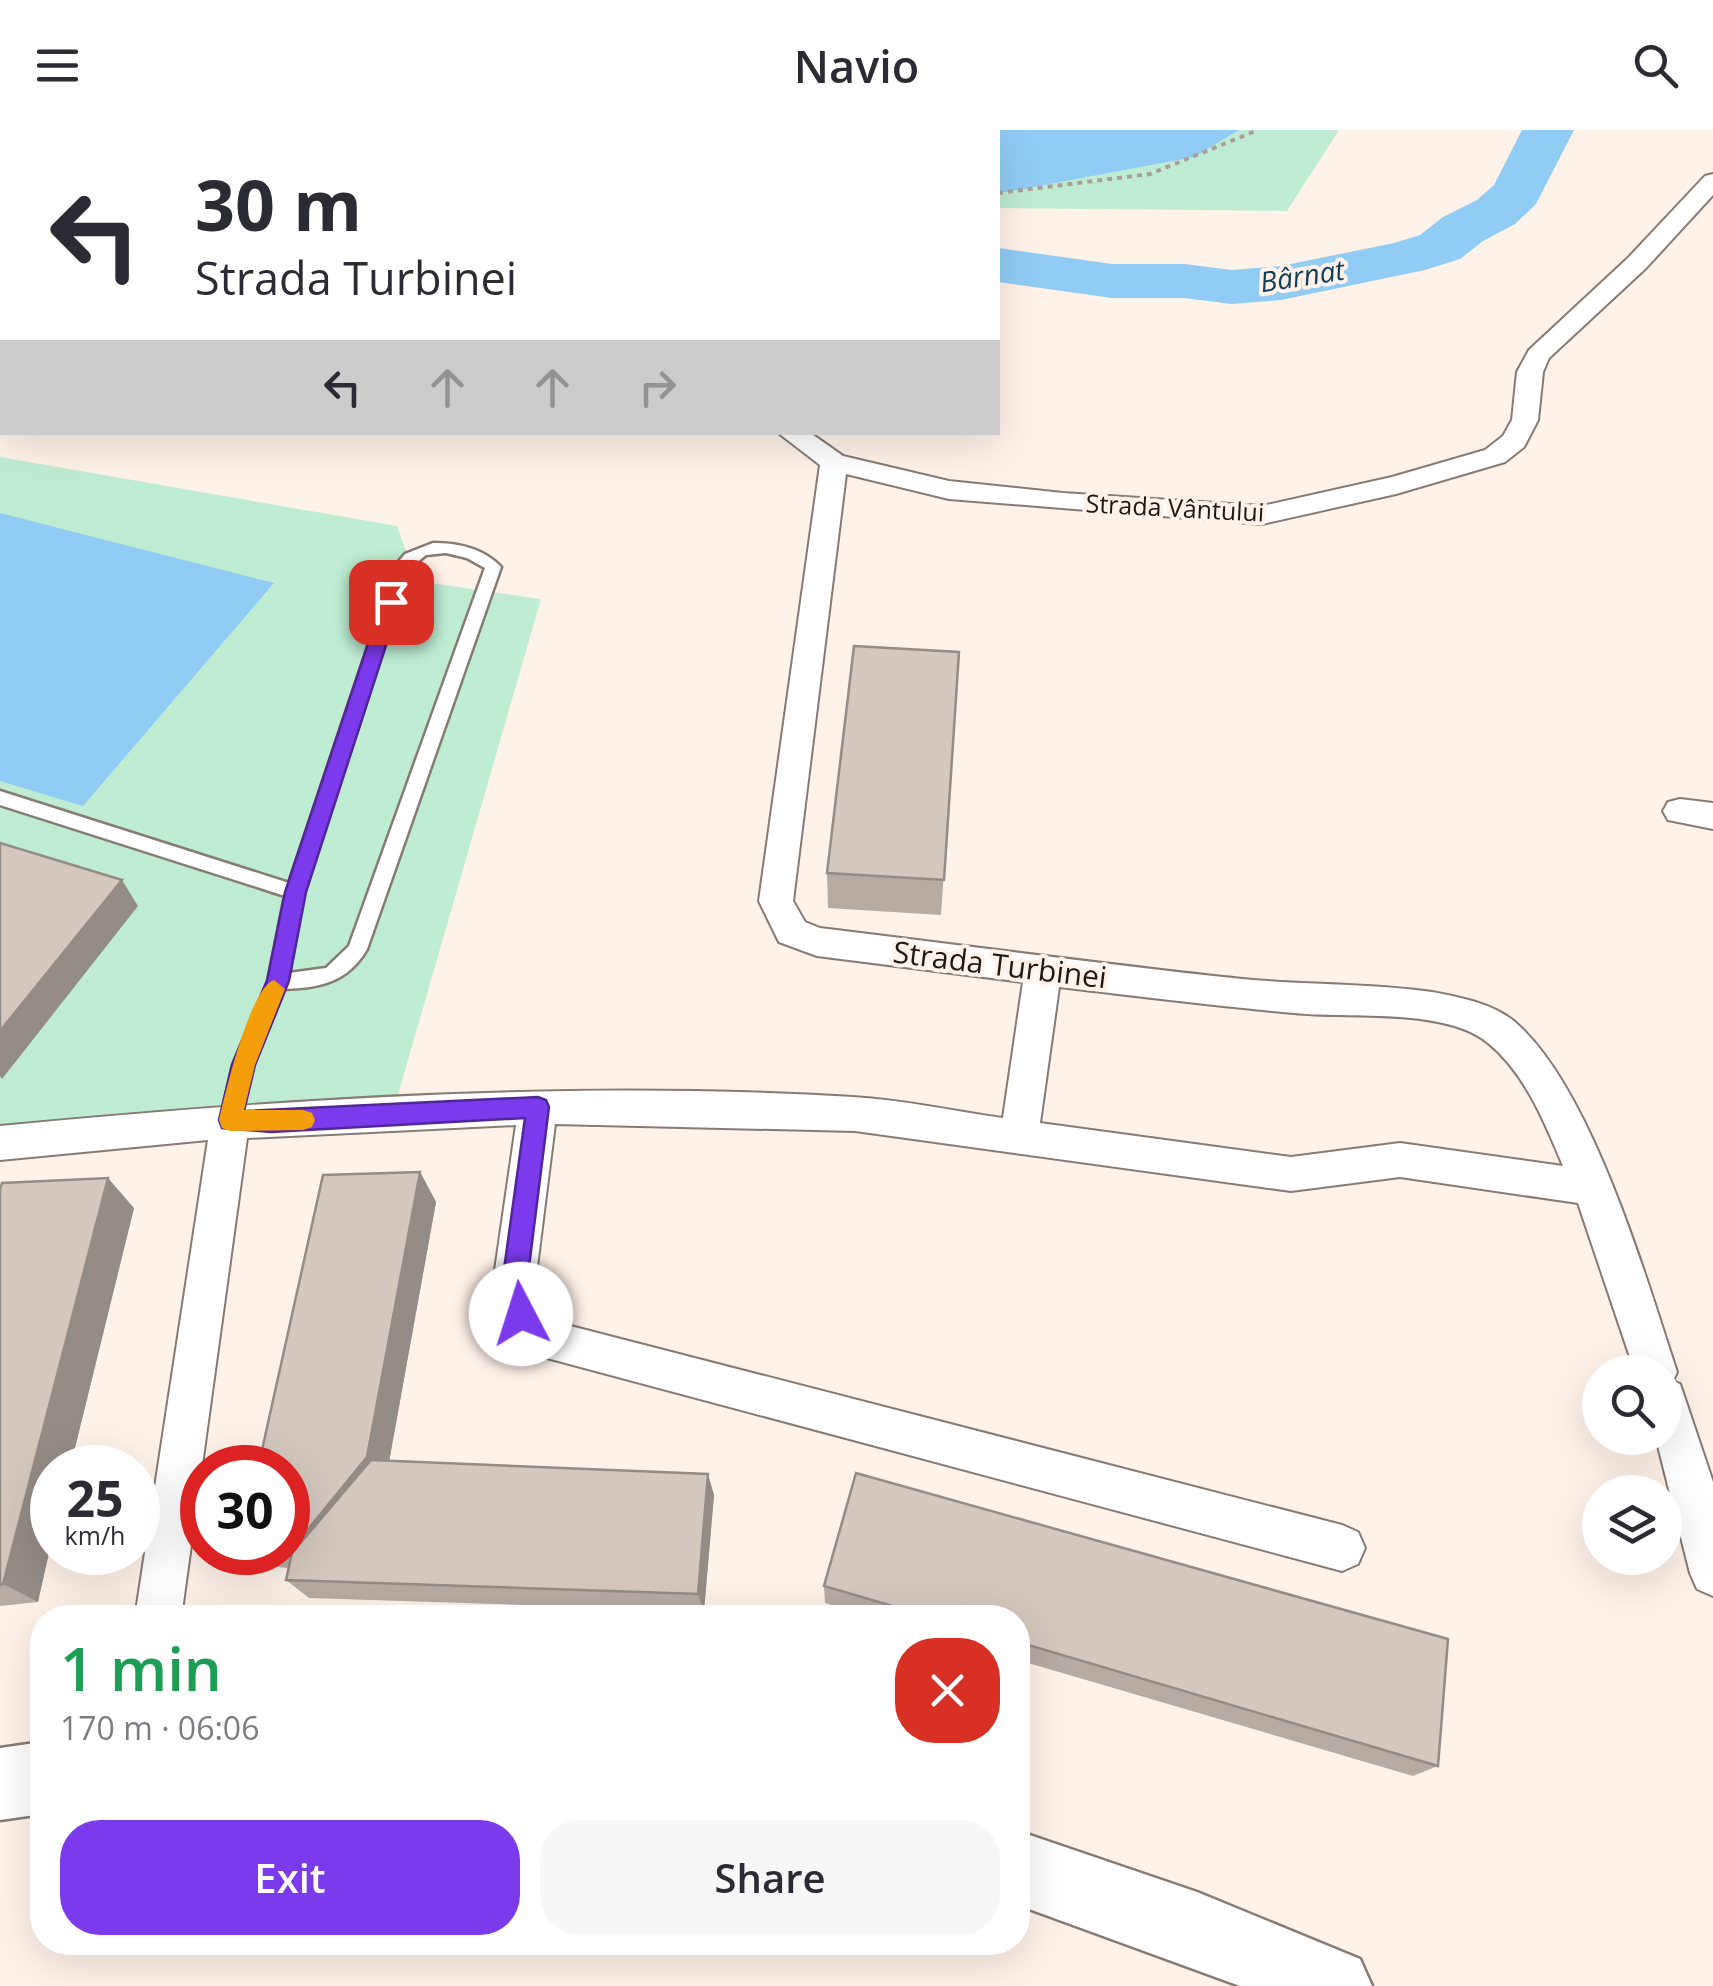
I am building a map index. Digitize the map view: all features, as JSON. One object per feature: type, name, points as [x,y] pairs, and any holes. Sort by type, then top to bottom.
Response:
[{"type":"main road","points":[[0,1784],[30,1780]]},
{"type":"main road","points":[[1030,1872],[1180,1924],[1333,1986]]},
{"type":"street","name":"Strada Vântului","points":[[794,435],[834,462],[950,490],[1062,502],[1262,515],[1396,485],[1495,456],[1514,442],[1526,420],[1530,372],[1538,355],[1637,263],[1713,181]]},
{"type":"street","name":"Strada Turbinei","points":[[834,462],[776,901],[792,932],[817,942],[1043,970],[1302,1000],[1417,1007],[1472,1017],[1499,1030],[1546,1086],[1589,1187],[1650,1355]]},
{"type":"street","points":[[1019,1136],[1043,970]]},
{"type":"street","points":[[538,1107],[514,1291],[521,1314],[546,1340],[1342,1548]]},
{"type":"street","points":[[2,1149],[230,1120],[271,1122],[538,1107],[855,1114],[1291,1174],[1400,1160],[1589,1187]]},
{"type":"street","points":[[160,1605],[230,1120]]},
{"type":"street","points":[[1682,1449],[1713,1572]]},
{"type":"lane","points":[[230,1120],[243,1065],[278,981],[295,892],[403,566],[410,553],[422,548],[481,556],[493,566],[356,949],[346,967],[325,980],[278,981]]},
{"type":"lane","points":[[0,798],[295,892]]},
{"type":"path","points":[[1000,193],[1150,174],[1258,130]]},
{"type":"green space","points":[[1000,130],[1339,130],[1287,211],[1000,208]]},
{"type":"green space","points":[[0,457],[397,526],[417,581],[541,599],[389,1126],[0,1143]]},
{"type":"water","points":[[1000,130],[1239,130],[1194,157],[1000,192]]},
{"type":"water","points":[[0,513],[274,583],[83,806],[0,781]]},
{"type":"building","points":[[854,646],[959,652],[944,880],[827,873]]},
{"type":"building","points":[[0,843],[122,880],[0,1031]]},
{"type":"building","points":[[420,1172],[367,1457],[310,1527],[310,1445],[263,1445],[323,1175]]},
{"type":"building","points":[[108,1178],[39,1445],[30,1445],[30,1480],[0,1585],[0,1189],[2,1183]]},
{"type":"building","points":[[371,1460],[708,1474],[698,1594],[286,1580],[287,1575],[310,1575],[310,1532]]},
{"type":"building","points":[[856,1473],[1448,1639],[1438,1766],[1030,1646],[1030,1605],[889,1605],[824,1586]]},
{"type":"waterway","name":"Bârnat","points":[[1000,265],[1112,281],[1184,281],[1232,287],[1281,283],[1405,258],[1440,247],[1463,229],[1496,212],[1517,193],[1548,130]]},
{"type":"slow traffic","points":[[274,989],[243,1065],[230,1120],[303,1120]]},
{"type":"route","points":[[391,602],[295,892],[278,981],[243,1065],[230,1120],[271,1122],[538,1107],[514,1291],[521,1314]]}]
